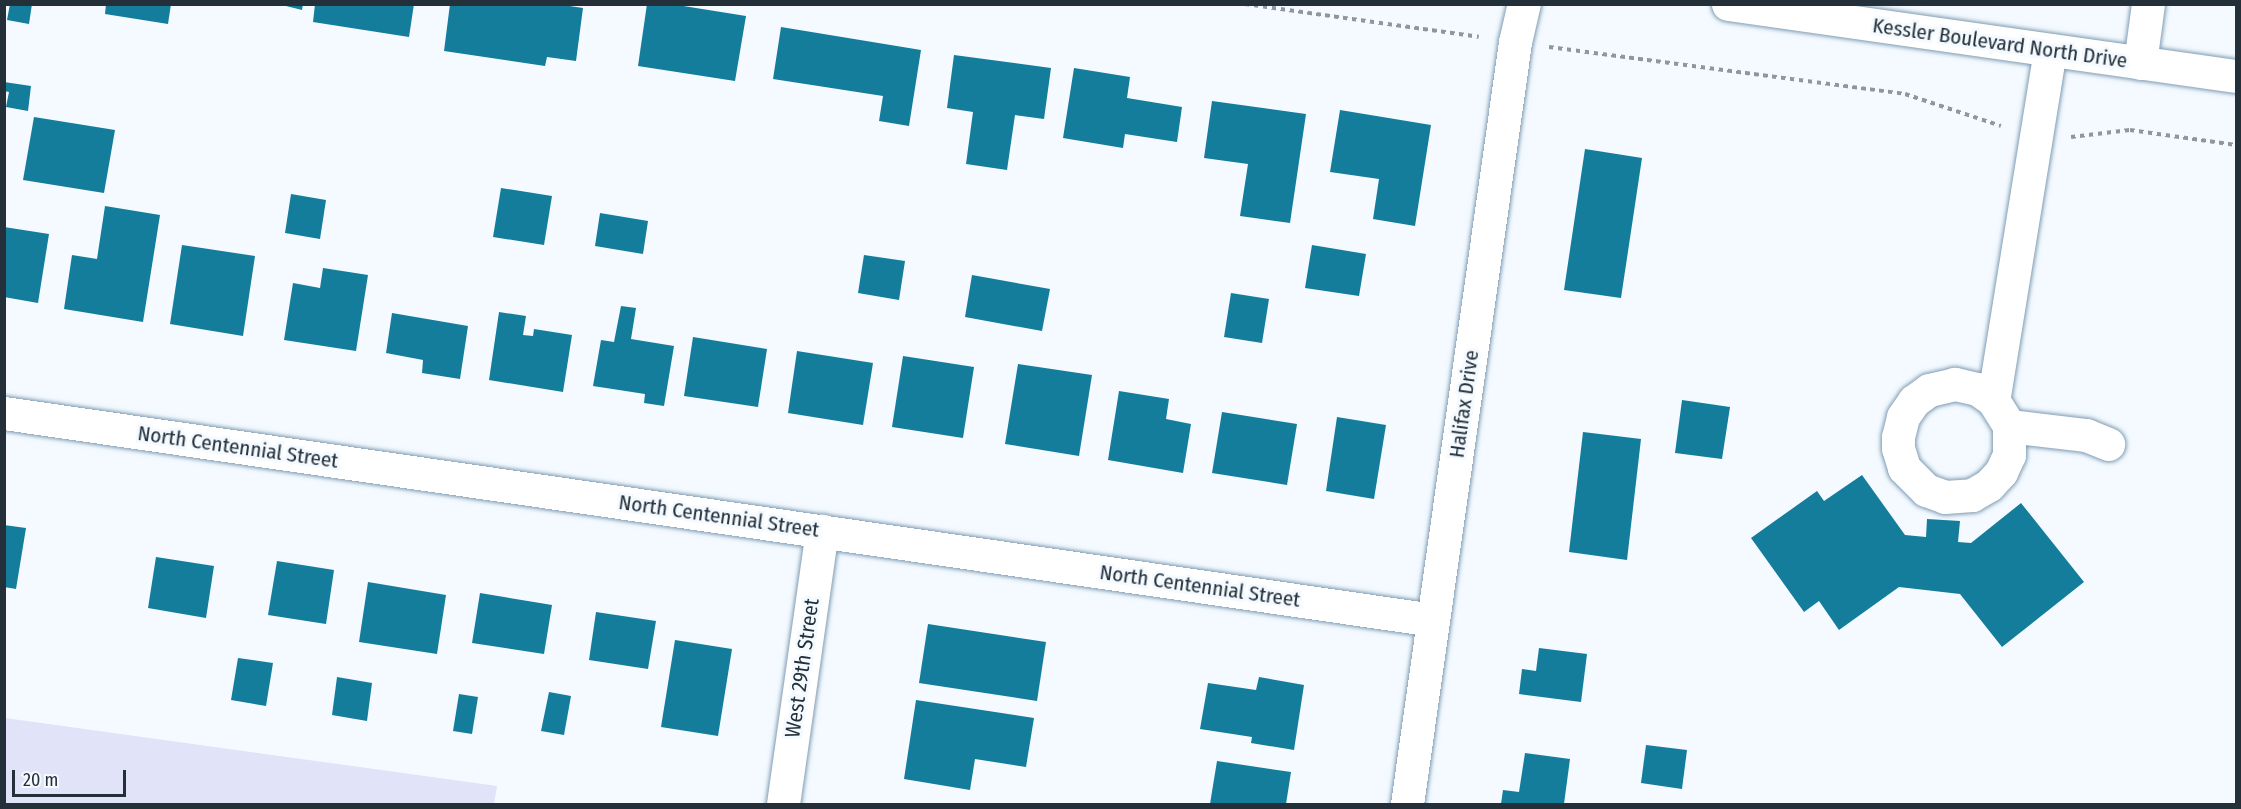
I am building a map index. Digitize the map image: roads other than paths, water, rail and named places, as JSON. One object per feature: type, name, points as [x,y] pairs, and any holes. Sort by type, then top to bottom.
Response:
[{"type":"street","name":"Halifax Drive","points":[[1407,804],[1515,42],[1524,4]]},
{"type":"street","name":"Kessler Boulevard North Drive","points":[[1728,4],[2236,76]]},
{"type":"street","points":[[2140,63],[2148,4]]},
{"type":"street","points":[[2050,50],[2001,413],[2086,435],[2108,444]]},
{"type":"street","name":"North Centennial Street","points":[[4,413],[1433,620]]},
{"type":"street","name":"West 29th Street","points":[[783,804],[822,531]]}]
